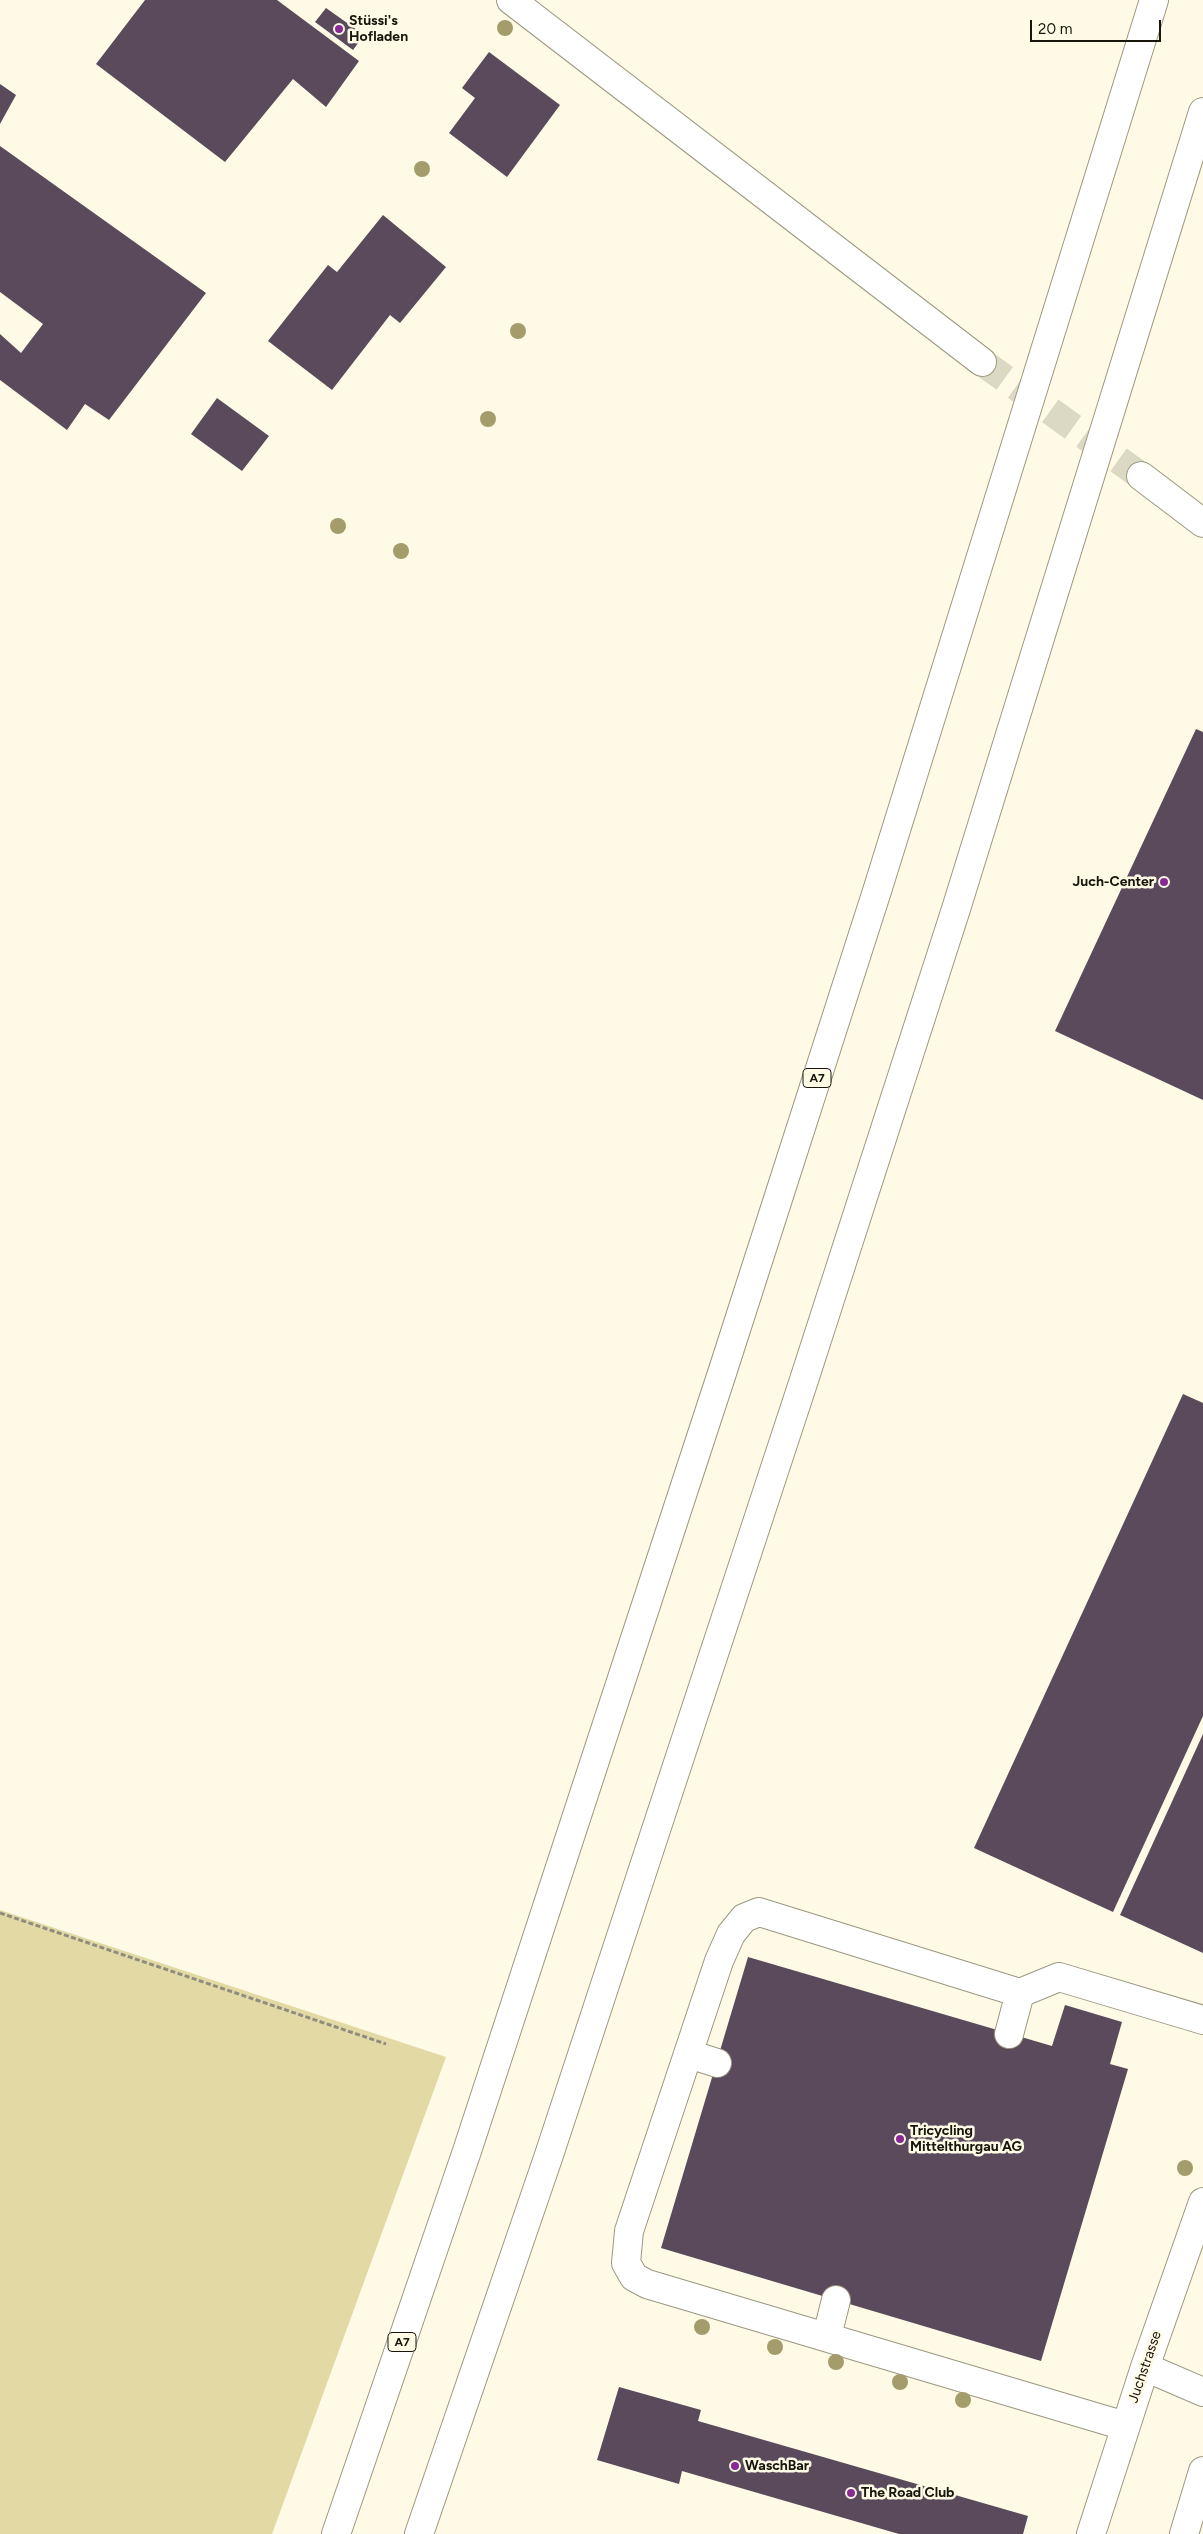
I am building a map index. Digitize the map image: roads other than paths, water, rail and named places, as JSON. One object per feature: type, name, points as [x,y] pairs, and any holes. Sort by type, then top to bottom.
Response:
[{"type":"main road","points":[[511,0],[982,362]]},
{"type":"main road","name":"A7","points":[[336,2534],[470,2142],[732,1342],[877,891],[1154,0]]},
{"type":"main road","points":[[419,2534],[549,2154],[810,1361],[958,900],[1203,112]]},
{"type":"main road","points":[[1141,476],[1203,522]]},
{"type":"main road","points":[[1125,2426],[647,2284],[634,2277],[626,2263],[629,2231],[719,1961],[731,1934],[744,1918],[759,1912],[1020,1993],[1059,1977],[1203,2020]]},
{"type":"main road","points":[[1009,2034],[1020,1993]]},
{"type":"main road","points":[[689,2054],[716,2063]]},
{"type":"main road","name":"Juchstrasse","points":[[1091,2534],[1125,2426],[1203,2202]]},
{"type":"main road","points":[[827,2336],[836,2300]]},
{"type":"main road","points":[[1145,2367],[1203,2392]]},
{"type":"main road","points":[[1184,2534],[1203,2471]]},
{"type":"tunnel","points":[[982,362],[1141,476]]},
{"type":"place","name":"Stüssi's Hofladen","points":[[339,29]]},
{"type":"place","name":"Juch-Center","points":[[1164,882]]},
{"type":"place","name":"Tricycling Mittelthurgau AG","points":[[900,2139]]},
{"type":"place","name":"WaschBar","points":[[735,2466]]},
{"type":"place","name":"The Road Club","points":[[851,2493]]}]
